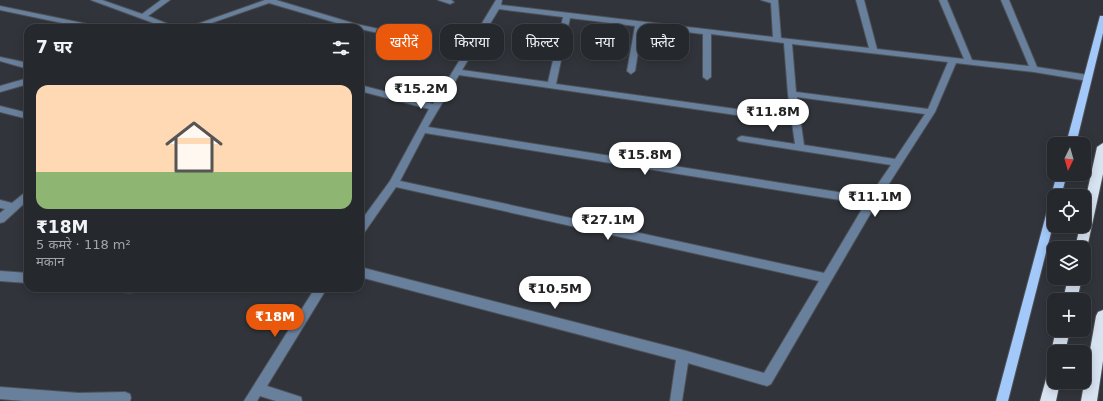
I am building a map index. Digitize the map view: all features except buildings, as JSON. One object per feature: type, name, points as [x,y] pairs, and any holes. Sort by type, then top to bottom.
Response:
[{"type":"highway","points":[[1083,241],[1103,147]]},
{"type":"highway","points":[[1089,401],[1103,316]]},
{"type":"highway","points":[[1048,401],[1051,389]]},
{"type":"main road","points":[[1072,137],[1103,18]]},
{"type":"main road","points":[[1002,401],[1047,228]]},
{"type":"street","points":[[96,0],[163,24]]},
{"type":"street","points":[[143,17],[166,0]]},
{"type":"street","points":[[234,12],[250,0]]},
{"type":"street","points":[[442,0],[450,2]]},
{"type":"street","points":[[765,0],[775,1],[778,40]]},
{"type":"street","points":[[860,0],[874,51]]},
{"type":"street","points":[[943,0],[969,62]]},
{"type":"street","points":[[1005,0],[1034,69]]},
{"type":"street","points":[[201,24],[270,1],[348,24]]},
{"type":"street","points":[[364,224],[394,182],[422,129],[498,3],[567,16],[639,24]]},
{"type":"street","points":[[0,8],[77,24]]},
{"type":"street","points":[[551,86],[567,16]]},
{"type":"street","points":[[364,28],[376,31]]},
{"type":"street","points":[[689,30],[1034,69],[1088,78]]},
{"type":"street","points":[[707,32],[708,77]]},
{"type":"street","points":[[631,71],[637,36]]},
{"type":"street","points":[[788,41],[792,94],[800,148]]},
{"type":"street","points":[[0,60],[24,65]]},
{"type":"street","points":[[364,273],[682,356],[767,380],[872,201],[931,112],[953,60]]},
{"type":"street","points":[[456,72],[736,112]]},
{"type":"street","points":[[0,89],[24,82]]},
{"type":"street","points":[[364,89],[435,108]]},
{"type":"street","points":[[792,94],[931,112]]},
{"type":"street","points":[[0,109],[24,115]]},
{"type":"street","points":[[422,129],[872,201]]},
{"type":"street","points":[[742,139],[897,163]]},
{"type":"street","points":[[394,182],[826,278]]},
{"type":"street","points":[[0,219],[24,198]]},
{"type":"street","points":[[0,204],[13,208]]},
{"type":"street","points":[[0,276],[24,278]]},
{"type":"street","points":[[250,401],[319,292]]},
{"type":"street","points":[[676,401],[682,356]]},
{"type":"street","points":[[258,389],[296,401]]},
{"type":"street","points":[[0,393],[79,399],[125,398]]}]
